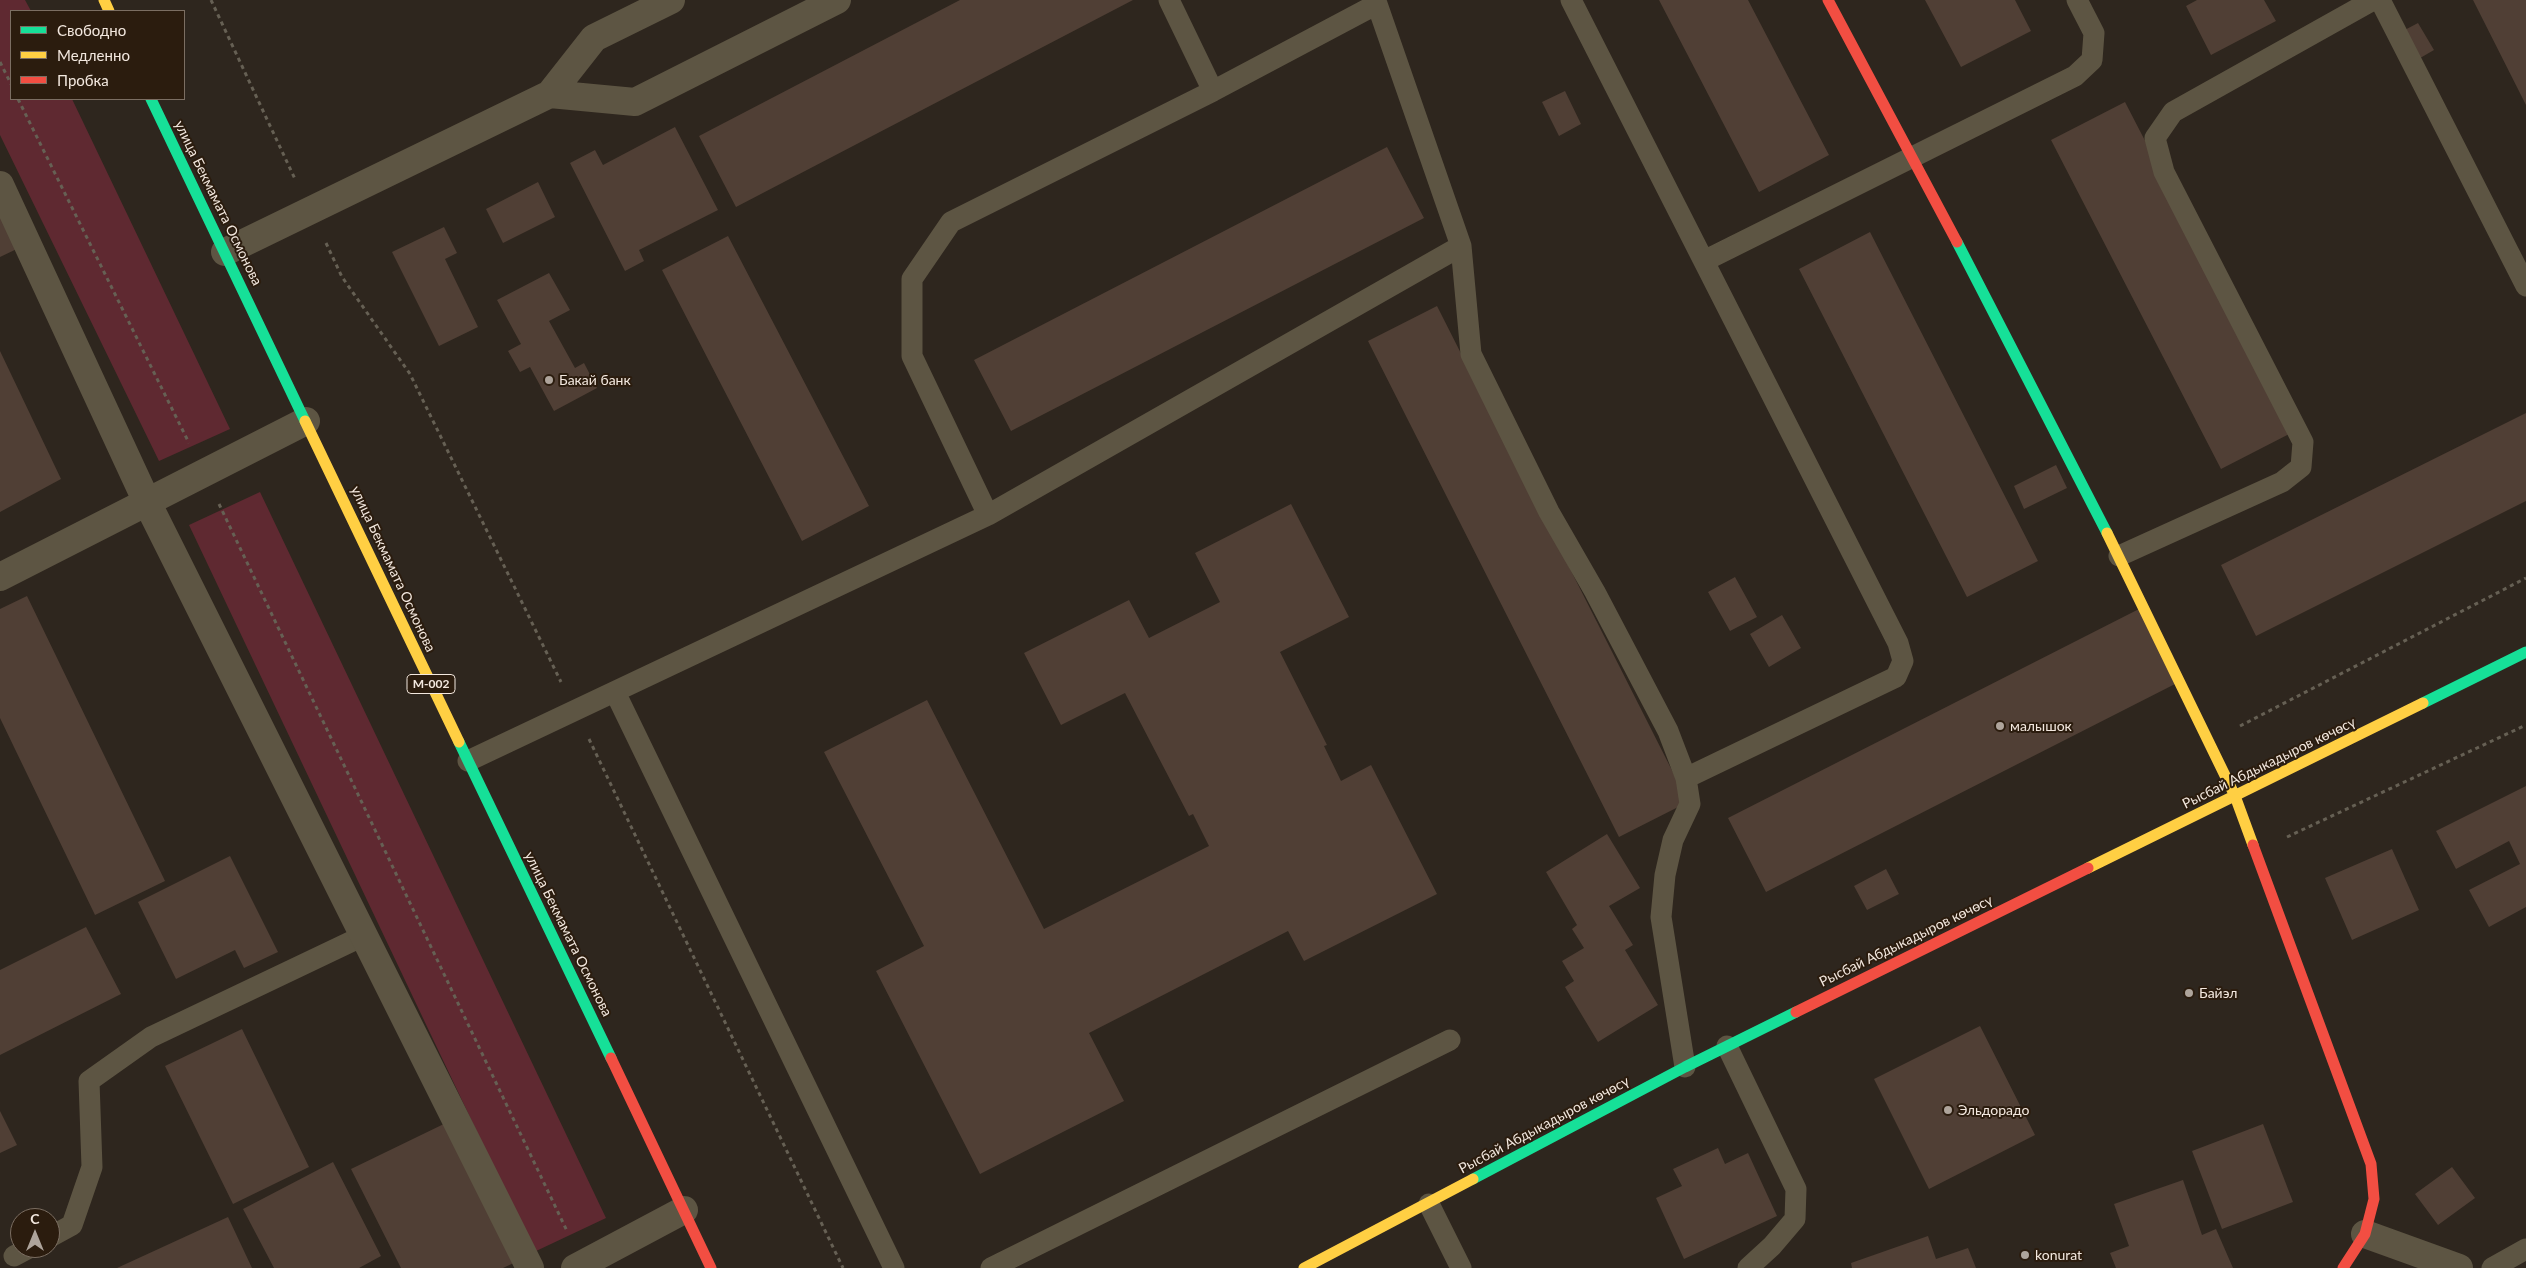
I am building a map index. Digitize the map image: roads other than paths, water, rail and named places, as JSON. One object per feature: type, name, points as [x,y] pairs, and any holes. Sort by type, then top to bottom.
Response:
[{"type":"main road","points":[[1828,0],[1913,157],[2119,556],[2235,796],[2372,1164],[2374,1199],[2365,1234],[2343,1268]]},
{"type":"main road","name":"улица Бекмамата Осмонова","points":[[151,100],[712,1268]]},
{"type":"main road","name":"Рысбай Абдыкадыров көчөсү","points":[[1304,1268],[1428,1204],[1685,1066],[2526,652]]},
{"type":"street","points":[[225,252],[550,94],[594,38],[671,0]]},
{"type":"street","points":[[550,94],[635,102],[837,0]]},
{"type":"street","points":[[0,185],[146,500],[530,1268]]},
{"type":"street","points":[[0,577],[146,500],[306,421]]},
{"type":"street","points":[[579,1266],[684,1210]]},
{"type":"street","points":[[2365,1234],[2459,1268]]},
{"type":"lane","points":[[1169,0],[1213,91]]},
{"type":"lane","points":[[1571,0],[1898,643],[1903,660],[1896,677],[1686,778]]},
{"type":"lane","points":[[1704,261],[2075,76],[2092,60],[2094,33],[2076,0]]},
{"type":"lane","points":[[2119,556],[2282,482],[2301,467],[2303,442],[2164,172],[2155,138],[2174,112],[2373,0]]},
{"type":"lane","points":[[2380,0],[2526,286]]},
{"type":"lane","points":[[988,515],[912,356],[912,279],[951,222],[1213,91],[1381,2],[1461,246],[1471,354],[1549,512],[1594,592],[1668,732],[1686,778],[1690,804],[1673,840],[1665,875],[1661,917],[1685,1066]]},
{"type":"lane","points":[[468,761],[988,515],[1461,246]]},
{"type":"lane","points":[[615,692],[894,1268]]},
{"type":"lane","points":[[60,1232],[72,1225],[92,1166],[88,1081],[151,1038],[365,935]]},
{"type":"lane","points":[[992,1268],[1450,1040]]},
{"type":"lane","points":[[1727,1046],[1796,1189],[1795,1219],[1772,1246],[1748,1268]]},
{"type":"lane","points":[[1428,1204],[1461,1268]]},
{"type":"lane","points":[[2492,1268],[2526,1249]]},
{"type":"place","name":"Бакай банк","points":[[549,380]]},
{"type":"place","name":"малышок","points":[[2000,726]]},
{"type":"place","name":"Байэл","points":[[2189,993]]},
{"type":"place","name":"Эльдорадо","points":[[1948,1110]]},
{"type":"place","name":"konurat","points":[[2025,1255]]}]
